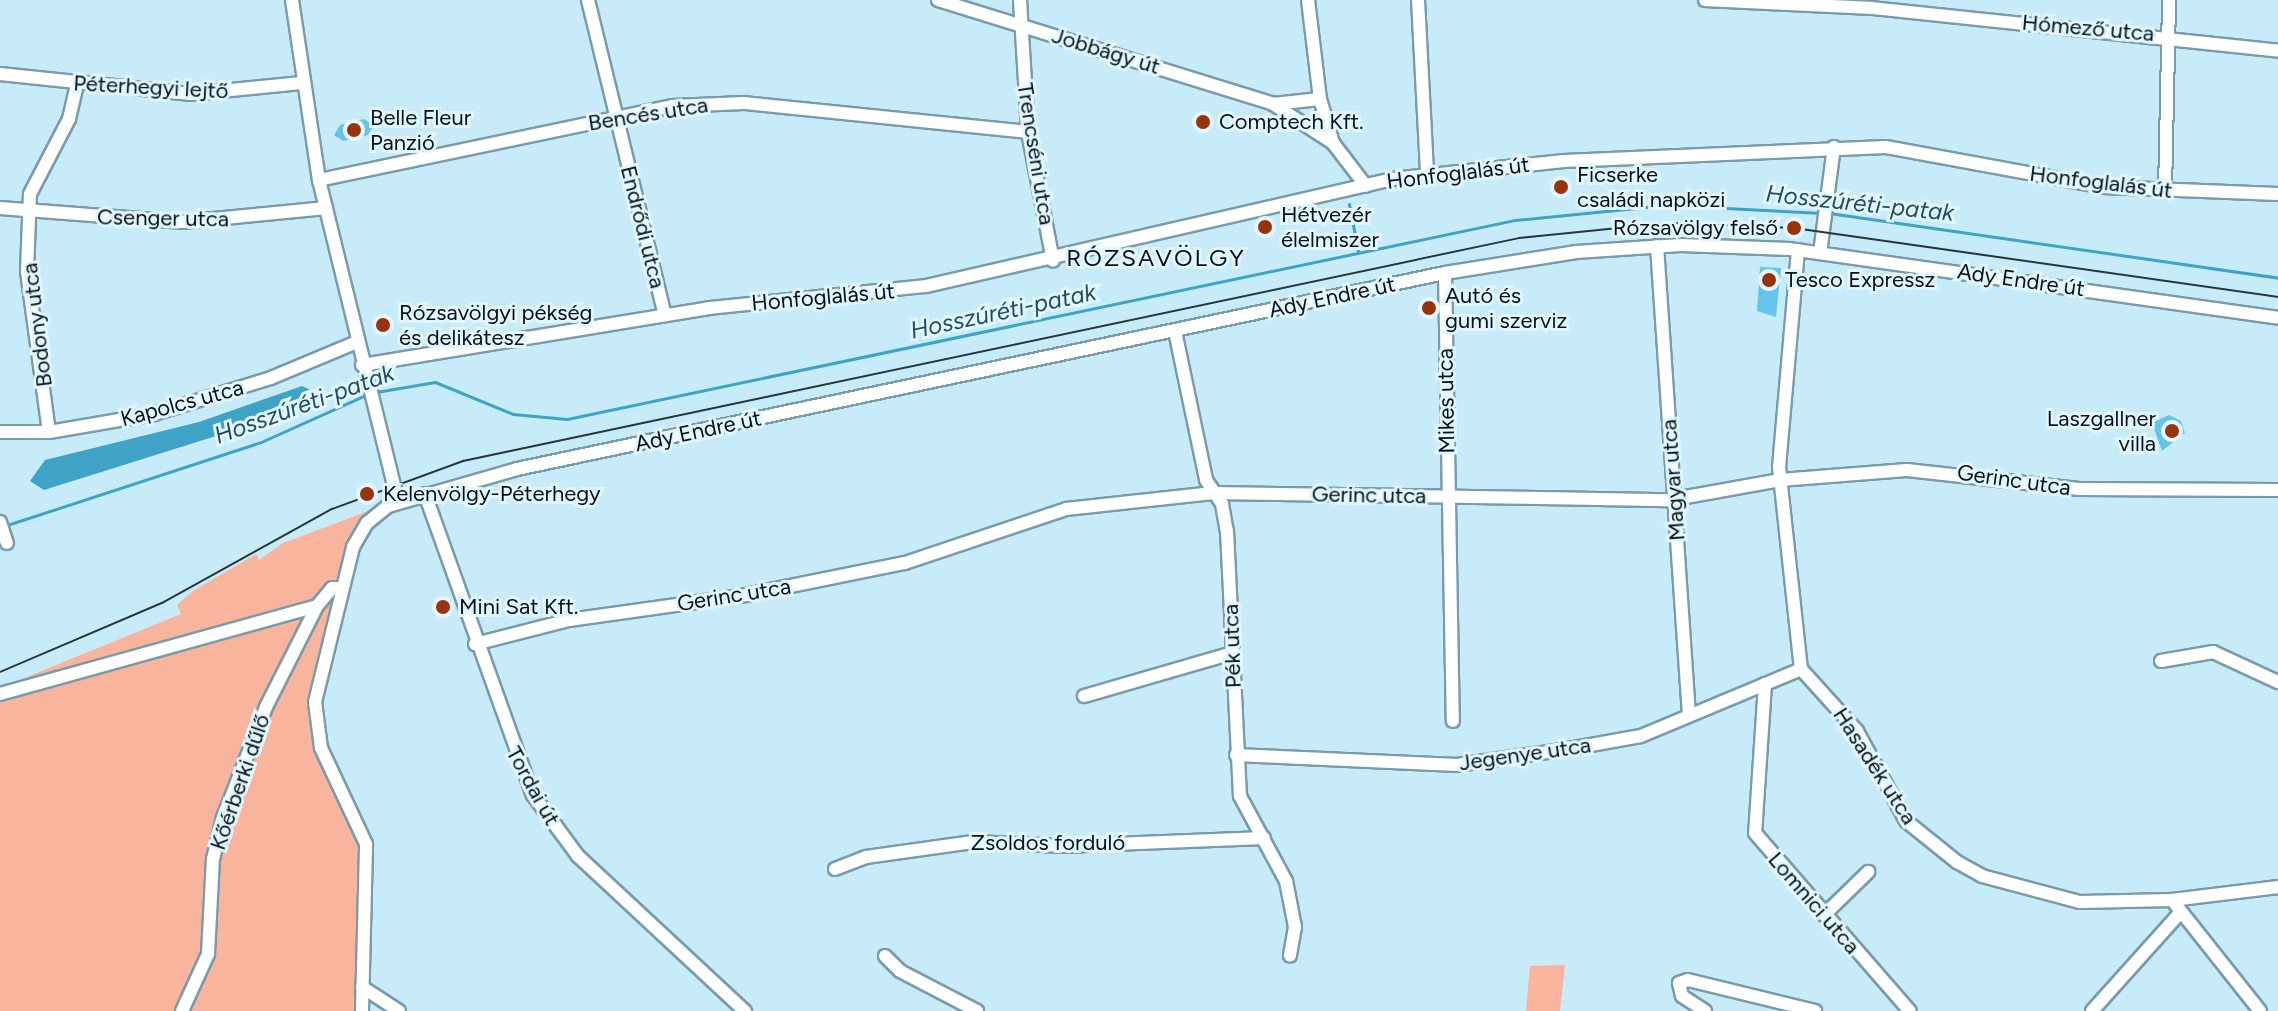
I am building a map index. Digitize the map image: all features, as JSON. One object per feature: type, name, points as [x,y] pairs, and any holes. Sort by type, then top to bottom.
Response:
[{"type":"street","points":[[292,0],[301,83],[319,180],[398,502],[380,510],[359,534],[322,653],[315,720],[325,759],[366,844],[362,1011]]},
{"type":"street","name":"Endrődi utca","points":[[588,0],[665,315]]},
{"type":"street","name":"Jobbágy út","points":[[938,0],[1273,104],[1333,143],[1366,186]]},
{"type":"street","name":"Trencséni utca","points":[[1020,0],[1019,24],[1028,132],[1053,261]]},
{"type":"street","points":[[1308,0],[1320,99],[1333,143]]},
{"type":"street","points":[[1418,0],[1427,173]]},
{"type":"street","name":"Hómező utca","points":[[1705,0],[2168,35],[2278,51]]},
{"type":"street","points":[[2165,192],[2169,0]]},
{"type":"street","name":"Péterhegyi lejtő","points":[[0,74],[191,94],[301,83]]},
{"type":"street","name":"Bodony utca","points":[[49,432],[27,271],[29,214],[34,178],[69,119],[77,84]]},
{"type":"street","name":"Jobbágy út","points":[[1273,104],[1320,99]]},
{"type":"street","name":"Bencés utca","points":[[319,180],[616,116],[744,103],[1028,132]]},
{"type":"street","points":[[1820,253],[1834,147]]},
{"type":"street","name":"Honfoglalás út","points":[[362,365],[665,315],[874,294],[1053,261],[1427,173],[1834,147],[1925,151],[2052,179],[2165,192],[2278,194]]},
{"type":"street","name":"Csenger utca","points":[[0,208],[29,214],[183,222],[326,208]]},
{"type":"street","name":"Ady Endre út","points":[[398,502],[517,469],[1445,273],[1657,246],[1798,250],[2278,318]]},
{"type":"street","name":"Magyar utca","points":[[1657,246],[1689,715]]},
{"type":"street","points":[[1798,250],[1780,480],[1801,669]]},
{"type":"street","name":"Mikes utca","points":[[1445,273],[1453,721]]},
{"type":"street","name":"Pék utca","points":[[1175,331],[1213,493],[1227,531],[1240,796],[1264,838],[1291,904],[1290,956]]},
{"type":"street","name":"Kapolcs utca","points":[[0,432],[49,432],[199,402],[357,342]]},
{"type":"street","name":"Gerinc utca","points":[[475,644],[569,620],[905,563],[1066,509],[1213,493],[1674,500],[1780,480],[1920,470],[2079,489],[2278,490]]},
{"type":"street","name":"Tordai út","points":[[425,494],[523,776],[560,835],[745,1011]]},
{"type":"street","name":"Kőérberki dűlő","points":[[182,1011],[208,954],[213,859],[223,818],[266,707],[317,606],[332,588],[342,588]]},
{"type":"street","name":"Kőérberki dűlő","points":[[0,694],[317,606]]},
{"type":"street","points":[[2161,661],[2213,652],[2278,682]]},
{"type":"street","points":[[1084,696],[1233,653]]},
{"type":"street","name":"Jegenye utca","points":[[1236,755],[1457,765],[1641,736],[1801,669]]},
{"type":"street","name":"Hasadék utca","points":[[1801,669],[1857,731],[1906,821],[1957,862],[1982,876],[2080,902],[2172,900],[2278,887]]},
{"type":"street","name":"Lomnici utca","points":[[1765,684],[1755,833],[1910,1011]]},
{"type":"street","name":"Zsoldos forduló","points":[[835,869],[866,857],[973,842],[1064,846],[1264,838]]},
{"type":"street","points":[[1824,915],[1868,872]]},
{"type":"street","points":[[2172,900],[2179,914],[2260,1011]]},
{"type":"street","points":[[2092,1011],[2179,914]]},
{"type":"street","points":[[885,956],[900,971],[977,1011]]},
{"type":"street","points":[[1705,1011],[1682,996],[1679,983],[1688,980],[1815,1011]]},
{"type":"street","points":[[362,987],[399,1011]]},
{"type":"shaded area","points":[[371,510],[359,534],[315,720],[360,825],[361,1011],[0,1011],[0,688],[181,614],[177,605],[193,591],[256,554],[259,560],[283,543]]},
{"type":"shaded area","points":[[1565,965],[1560,1011],[1526,1011],[1530,966]]},
{"type":"water","points":[[302,386],[313,391],[300,406],[232,431],[44,490],[30,481],[45,460],[199,422]]},
{"type":"building","name":"Belle Fleur Panzió","points":[[364,119],[374,125],[368,135],[343,141],[334,135],[340,125]]},
{"type":"building","name":"Tesco Expressz","points":[[1760,267],[1781,268],[1776,317],[1757,311]]},
{"type":"building","name":"Laszgallner villa","points":[[2169,415],[2181,421],[2185,433],[2162,451],[2152,423]]},
{"type":"waterway","points":[[1349,204],[1358,251]]},
{"type":"waterway","name":"Hosszúréti-patak","points":[[376,392],[435,382],[513,414],[567,419],[1515,220],[1666,205],[1822,213]]},
{"type":"waterway","name":"Hosszúréti-patak","points":[[1829,213],[2278,278]]},
{"type":"waterway","name":"Hosszúréti-patak","points":[[4,526],[261,442],[368,394]]},
{"type":"tram line","points":[[0,672],[164,602],[332,509],[463,461],[1519,238],[1668,223],[1794,228],[2278,297]]},
{"type":"place","name":"Comptech Kft.","points":[[1203,122]]},
{"type":"place","name":"Belle Fleur Panzió","points":[[354,130]]},
{"type":"place","name":"Ficserke családi napközi","points":[[1561,187]]},
{"type":"place","name":"Hétvezér élelmiszer","points":[[1265,227]]},
{"type":"place","name":"Rózsavölgy felső","points":[[1794,228]]},
{"type":"place","name":"Tesco Expressz","points":[[1769,280]]},
{"type":"place","name":"Autó és gumi szerviz","points":[[1429,308]]},
{"type":"place","name":"Rózsavölgyi pékség és delikátesz","points":[[383,325]]},
{"type":"place","name":"Laszgallner villa","points":[[2172,431]]},
{"type":"place","name":"Kelenvölgy-Péterhegy","points":[[367,494]]},
{"type":"place","name":"Mini Sat Kft.","points":[[443,607]]},
{"type":"district","name":"RÓZSAVÖLGY","points":[[1156,258]]}]
